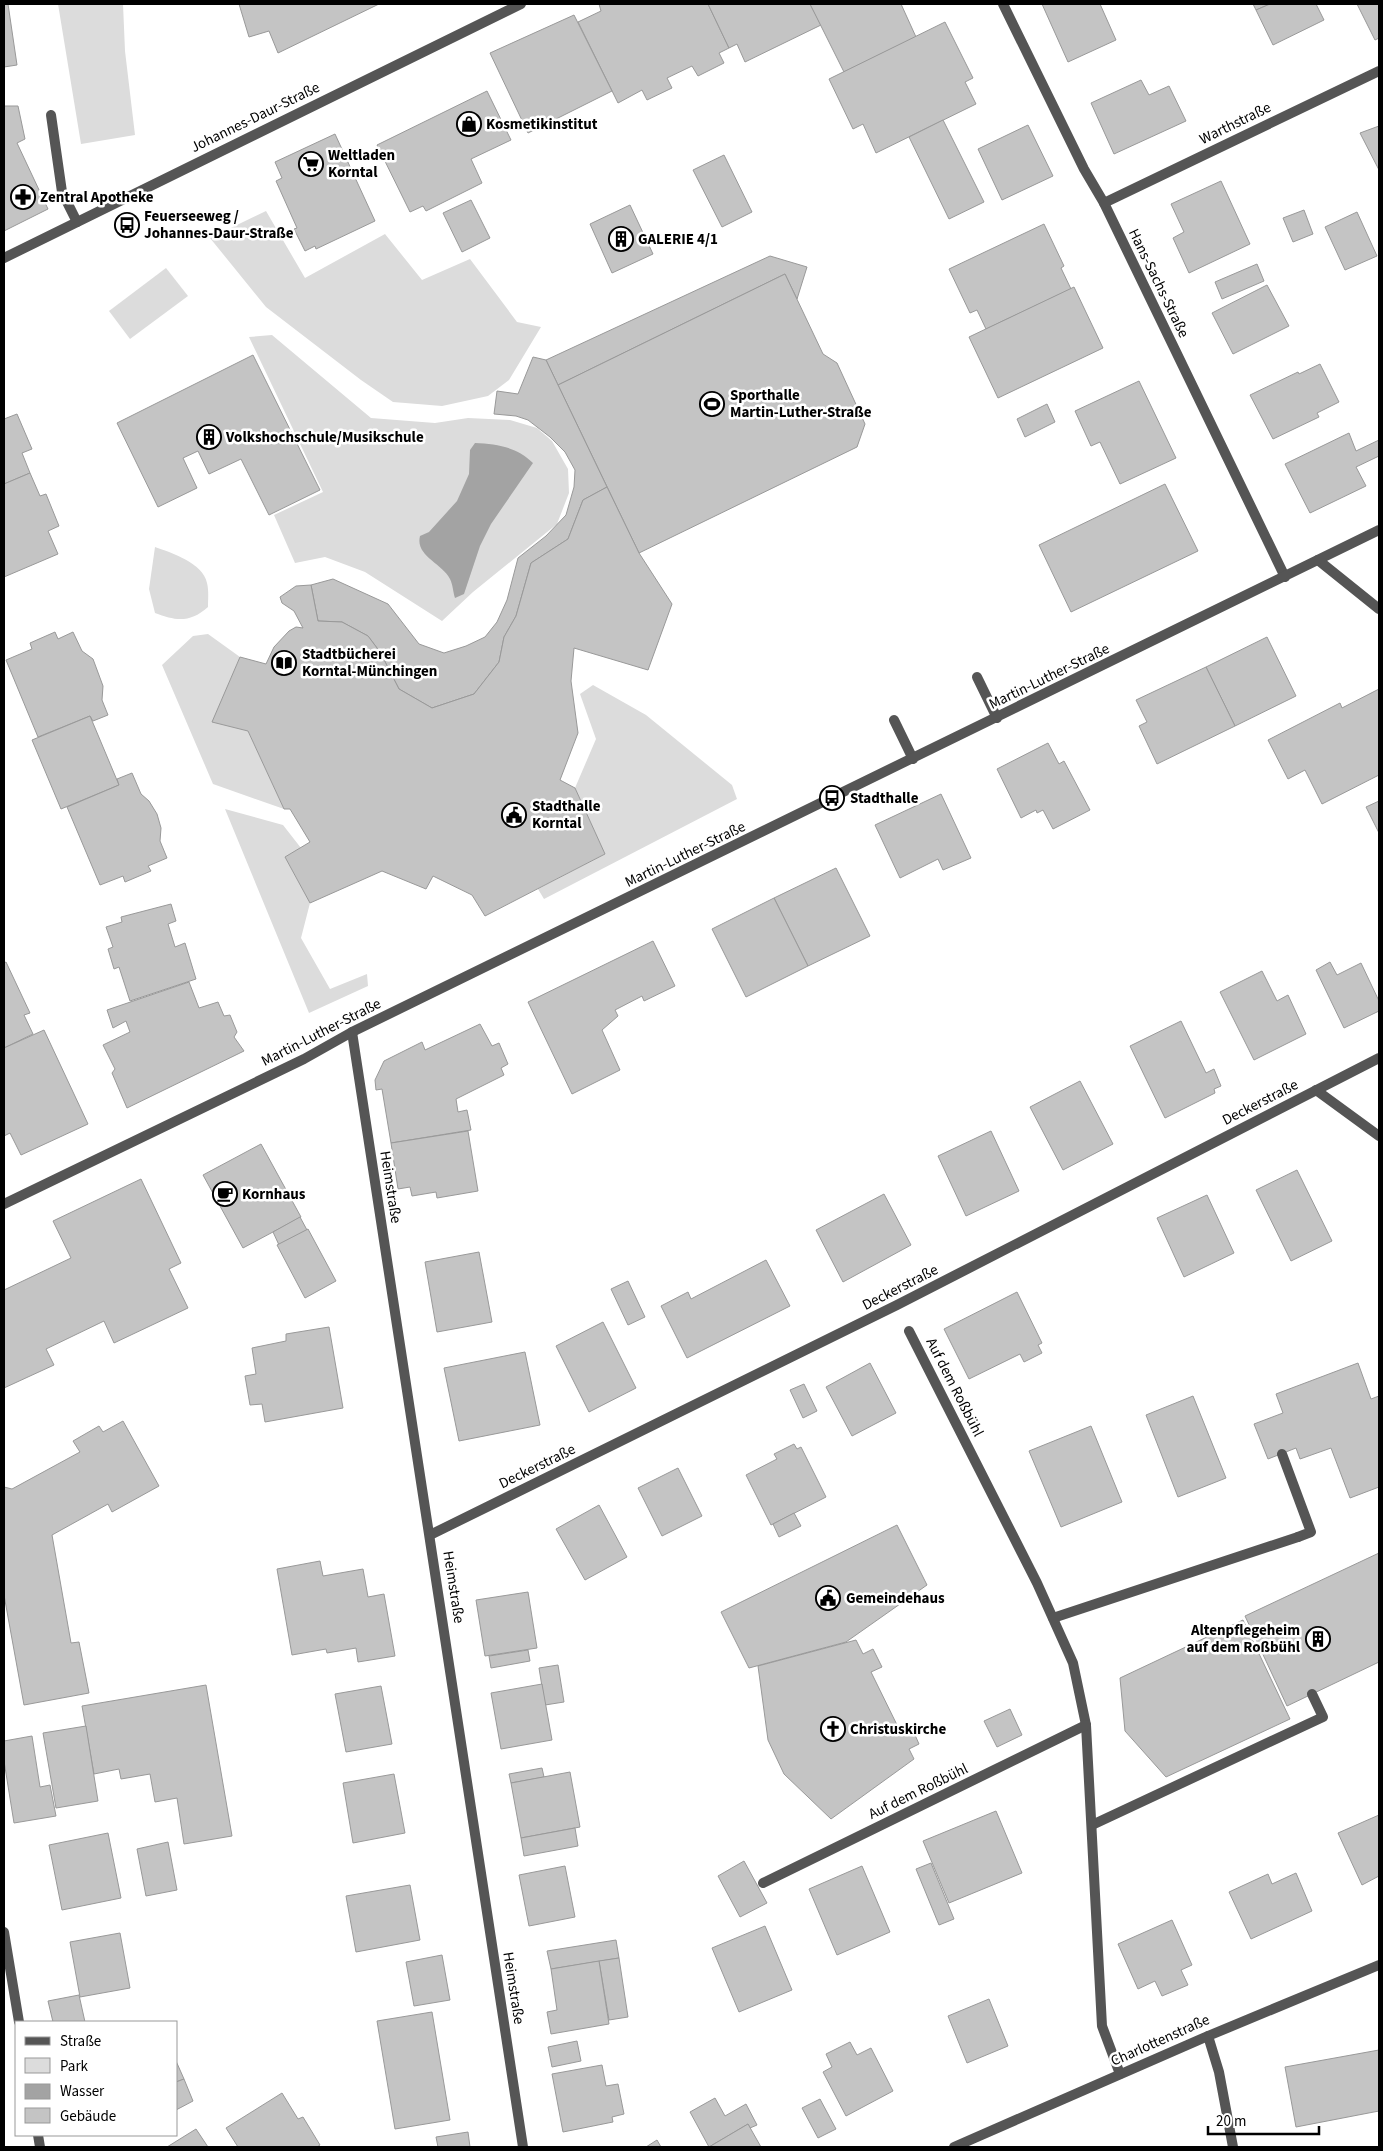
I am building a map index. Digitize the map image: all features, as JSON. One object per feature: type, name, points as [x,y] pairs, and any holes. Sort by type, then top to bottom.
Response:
[{"type":"street","name":"Johannes-Daur-Straße","points":[[4,258],[520,4]]},
{"type":"street","name":"Hans-Sachs-Straße","points":[[1003,4],[1084,169],[1104,203],[1285,577]]},
{"type":"street","name":"Warthstraße","points":[[1104,203],[1379,71]]},
{"type":"street","points":[[51,115],[62,192],[77,222]]},
{"type":"street","name":"Martin-Luther-Straße","points":[[4,1204],[304,1059],[352,1032],[1379,530]]},
{"type":"street","points":[[1318,560],[1379,609]]},
{"type":"street","points":[[977,677],[997,718]]},
{"type":"street","points":[[894,720],[913,758]]},
{"type":"street","name":"Heimstraße","points":[[352,1032],[523,2147]]},
{"type":"street","name":"Deckerstraße","points":[[430,1535],[897,1305],[1379,1058]]},
{"type":"street","points":[[1316,1090],[1379,1136]]},
{"type":"street","name":"Auf dem Roßbühl","points":[[909,1331],[1053,1618],[1073,1663],[1086,1726],[1102,2026],[1120,2074]]},
{"type":"street","points":[[1053,1618],[1311,1532],[1282,1454]]},
{"type":"street","points":[[1092,1824],[1323,1717],[1312,1694]]},
{"type":"street","name":"Auf dem Roßbühl","points":[[763,1884],[1086,1726]]},
{"type":"street","points":[[4,1932],[19,2021]]},
{"type":"street","name":"Charlottenstraße","points":[[954,2147],[1208,2036],[1379,1965]]},
{"type":"street","points":[[1208,2036],[1218,2072],[1233,2147]]},
{"type":"green space","points":[[58,4],[123,4],[125,51],[135,135],[81,144]]},
{"type":"green space","points":[[266,211],[305,278],[385,234],[422,280],[470,259],[517,322],[541,327],[509,380],[488,396],[442,406],[393,402],[361,380],[266,307],[210,238]]},
{"type":"green space","points":[[166,268],[188,296],[130,339],[109,311]]},
{"type":"green space","points":[[272,335],[371,418],[435,423],[468,418],[510,420],[537,428],[552,441],[568,469],[569,493],[557,524],[473,592],[442,621],[365,572],[325,557],[295,563],[274,515],[323,492],[249,337]]},
{"type":"green space","points":[[155,547],[186,560],[200,570],[207,583],[208,607],[195,616],[183,619],[170,618],[155,613],[149,589]]},
{"type":"green space","points":[[208,634],[240,657],[213,722],[248,731],[284,809],[213,784],[162,665],[193,636]]},
{"type":"green space","points":[[593,685],[646,715],[732,785],[737,799],[544,899],[538,889],[605,854],[575,788],[596,739],[580,694]]},
{"type":"green space","points":[[225,809],[283,825],[301,848],[285,857],[310,903],[301,938],[330,989],[367,974],[368,986],[309,1013]]},
{"type":"water","points":[[475,443],[506,447],[520,453],[533,463],[491,524],[480,546],[464,594],[455,598],[451,581],[446,573],[421,549],[420,536],[429,532],[457,501],[469,474],[470,450]]},
{"type":"building","points":[[4,4],[8,4],[17,65],[4,67]]},
{"type":"building","points":[[239,4],[379,4],[278,53],[269,31],[249,37]]},
{"type":"building","points":[[599,4],[708,4],[729,48],[719,53],[724,63],[698,76],[692,66],[667,78],[672,88],[647,100],[642,90],[618,103],[578,22],[601,11]]},
{"type":"building","points":[[708,4],[810,4],[821,25],[745,62],[737,44],[729,48]]},
{"type":"building","points":[[810,4],[901,4],[916,37],[844,72]]},
{"type":"building","points":[[1042,4],[1100,4],[1116,40],[1068,62]]},
{"type":"building","points":[[1253,4],[1270,4],[1256,10]]},
{"type":"building","points":[[1270,4],[1316,4],[1324,20],[1273,45],[1256,10]]},
{"type":"building","points":[[1357,4],[1379,4],[1379,38],[1375,40]]},
{"type":"building","points":[[574,15],[612,91],[528,133],[490,53]]},
{"type":"building","points":[[945,22],[973,78],[965,82],[976,104],[876,153],[863,124],[853,129],[829,79]]},
{"type":"building","points":[[1141,80],[1149,95],[1169,86],[1186,121],[1114,154],[1091,103]]},
{"type":"building","points":[[487,91],[511,140],[471,159],[482,183],[426,211],[423,206],[410,212],[377,145]]},
{"type":"building","points":[[4,106],[18,106],[25,139],[17,143],[48,209],[4,231]]},
{"type":"building","points":[[943,120],[984,202],[949,219],[909,137]]},
{"type":"building","points":[[1028,125],[1053,176],[1002,200],[978,149]]},
{"type":"building","points":[[1379,126],[1379,170],[1360,133]]},
{"type":"building","points":[[335,134],[375,221],[316,249],[315,246],[305,251],[294,229],[297,228],[276,181],[282,178],[275,162]]},
{"type":"building","points":[[724,155],[752,212],[722,227],[693,170]]},
{"type":"building","points":[[1221,181],[1250,244],[1189,273],[1173,238],[1184,232],[1171,204]]},
{"type":"building","points":[[471,200],[490,238],[462,252],[443,213]]},
{"type":"building","name":"GALERIE 4/1","points":[[630,205],[653,254],[612,273],[590,224]]},
{"type":"building","points":[[1304,210],[1313,234],[1293,242],[1283,218]]},
{"type":"building","points":[[1357,212],[1377,256],[1345,270],[1325,227]]},
{"type":"building","points":[[1044,224],[1064,266],[1061,268],[1071,289],[986,329],[977,310],[970,313],[949,269]]},
{"type":"building","points":[[770,256],[807,267],[797,299],[785,274],[558,385],[546,360]]},
{"type":"building","points":[[1257,264],[1264,281],[1222,299],[1215,282]]},
{"type":"building","name":"Sporthalle Martin-Luther-Straße","points":[[785,274],[823,354],[837,363],[865,424],[857,447],[639,553],[558,385]]},
{"type":"building","points":[[1267,285],[1289,326],[1233,354],[1212,313]]},
{"type":"building","points":[[1074,287],[1103,348],[998,398],[969,337]]},
{"type":"building","name":"Volkshochschule/Musikschule","points":[[253,355],[320,490],[269,515],[241,459],[209,474],[198,451],[183,458],[197,488],[158,507],[117,423]]},
{"type":"building","points":[[533,357],[546,360],[607,487],[583,500],[568,539],[531,563],[516,616],[504,637],[499,662],[474,694],[432,708],[399,689],[380,652],[368,636],[342,622],[318,621],[311,585],[333,579],[388,604],[419,644],[444,653],[485,637],[497,622],[507,600],[518,558],[546,536],[566,515],[574,487],[575,470],[565,452],[550,437],[528,420],[516,416],[494,414],[497,391],[518,394]]},
{"type":"building","points":[[1320,364],[1339,402],[1317,413],[1319,417],[1273,439],[1250,395],[1298,372],[1299,374]]},
{"type":"building","points":[[1139,381],[1176,458],[1120,484],[1100,442],[1091,446],[1075,411]]},
{"type":"building","points":[[1047,404],[1055,422],[1025,437],[1017,419]]},
{"type":"building","points":[[17,414],[32,449],[22,453],[30,473],[4,484],[4,419]]},
{"type":"building","points":[[1349,433],[1356,451],[1379,440],[1379,456],[1356,467],[1366,486],[1310,513],[1285,464]]},
{"type":"building","points":[[30,473],[40,496],[46,494],[59,526],[48,531],[58,554],[4,577],[4,484]]},
{"type":"building","points":[[1165,484],[1198,551],[1071,612],[1039,545]]},
{"type":"building","points":[[607,487],[639,553],[672,604],[648,670],[574,648],[571,681],[578,733],[560,780],[575,788],[605,854],[485,916],[472,895],[433,876],[426,889],[382,871],[310,903],[285,857],[310,842],[290,809],[284,809],[248,731],[212,722],[240,657],[266,664],[274,647],[289,631],[296,627],[303,628],[294,611],[282,603],[280,597],[296,586],[311,585],[318,621],[342,622],[368,636],[380,652],[399,689],[432,708],[474,694],[499,662],[504,637],[516,616],[531,563],[568,539],[583,500]]},
{"type":"building","points":[[55,632],[58,639],[73,632],[82,651],[93,659],[103,686],[102,700],[108,715],[93,721],[90,716],[38,737],[6,660],[32,649],[30,643]]},
{"type":"building","points":[[1267,637],[1296,696],[1235,726],[1206,667]]},
{"type":"building","points":[[1206,667],[1235,726],[1157,764],[1139,726],[1147,722],[1136,700]]},
{"type":"building","points":[[1379,689],[1379,775],[1322,804],[1305,770],[1288,779],[1268,740],[1340,703],[1342,708]]},
{"type":"building","points":[[90,716],[119,785],[61,809],[32,740]]},
{"type":"building","points":[[1048,743],[1059,764],[1064,761],[1090,810],[1053,829],[1043,810],[1037,813],[1036,810],[1021,818],[997,769]]},
{"type":"building","points":[[132,773],[141,794],[149,801],[157,814],[161,828],[160,841],[167,858],[148,866],[151,871],[125,882],[123,876],[100,885],[67,807],[119,785],[117,779]]},
{"type":"building","points":[[941,794],[971,858],[943,870],[938,859],[900,878],[875,825]]},
{"type":"building","points":[[1379,801],[1379,833],[1366,807]]},
{"type":"building","points":[[836,868],[870,936],[808,966],[774,898]]},
{"type":"building","points":[[774,898],[808,966],[746,997],[712,929]]},
{"type":"building","points":[[171,904],[176,921],[168,924],[175,947],[185,943],[196,979],[130,1001],[119,967],[114,969],[108,949],[113,947],[106,927],[122,922],[121,917]]},
{"type":"building","points":[[653,941],[675,986],[644,1001],[642,996],[615,1010],[618,1016],[602,1030],[620,1070],[572,1094],[528,1002]]},
{"type":"building","points":[[6,962],[30,1013],[24,1015],[33,1034],[4,1048],[4,963]]},
{"type":"building","points":[[1330,962],[1337,975],[1361,963],[1379,1001],[1379,1011],[1344,1028],[1316,970]]},
{"type":"building","points":[[1262,971],[1277,1001],[1288,995],[1306,1034],[1254,1060],[1220,992]]},
{"type":"building","points":[[189,982],[199,1008],[218,1002],[224,1016],[230,1015],[237,1032],[234,1037],[244,1051],[127,1108],[112,1073],[115,1069],[103,1045],[130,1032],[126,1021],[113,1028],[107,1010]]},
{"type":"building","points":[[1181,1021],[1206,1073],[1214,1069],[1221,1086],[1214,1089],[1215,1093],[1165,1118],[1130,1046]]},
{"type":"building","points":[[480,1024],[492,1046],[499,1043],[508,1064],[501,1068],[504,1075],[456,1099],[458,1112],[467,1110],[471,1130],[391,1143],[382,1089],[376,1090],[375,1080],[384,1061],[422,1042],[425,1050]]},
{"type":"building","points":[[44,1030],[88,1124],[21,1155],[10,1133],[4,1136],[4,1048]]},
{"type":"building","points":[[1080,1081],[1113,1144],[1063,1170],[1030,1107]]},
{"type":"building","points":[[468,1131],[478,1191],[437,1198],[436,1192],[412,1196],[410,1187],[398,1189],[391,1143]]},
{"type":"building","points":[[991,1131],[1019,1191],[966,1216],[938,1156]]},
{"type":"building","points":[[261,1144],[301,1217],[243,1248],[203,1175]]},
{"type":"building","points":[[1297,1170],[1332,1241],[1291,1261],[1256,1190]]},
{"type":"building","points":[[141,1179],[181,1263],[169,1269],[188,1308],[114,1343],[104,1321],[46,1349],[54,1365],[4,1388],[4,1290],[71,1258],[53,1221]]},
{"type":"building","points":[[884,1194],[911,1245],[843,1282],[816,1230]]},
{"type":"building","points":[[1207,1195],[1234,1253],[1184,1277],[1157,1218]]},
{"type":"building","points":[[300,1217],[307,1230],[279,1245],[273,1232]]},
{"type":"building","points":[[308,1229],[336,1281],[305,1298],[277,1245]]},
{"type":"building","points":[[479,1252],[492,1322],[437,1332],[425,1262]]},
{"type":"building","points":[[766,1260],[790,1306],[687,1358],[661,1306],[688,1292],[691,1299]]},
{"type":"building","points":[[628,1281],[645,1317],[628,1325],[611,1289]]},
{"type":"building","points":[[1017,1292],[1042,1343],[1038,1345],[1042,1353],[1024,1362],[1020,1354],[969,1379],[944,1329]]},
{"type":"building","points":[[603,1322],[636,1388],[589,1412],[556,1346]]},
{"type":"building","points":[[329,1327],[343,1408],[265,1422],[262,1404],[250,1405],[245,1376],[256,1374],[252,1348],[286,1341],[286,1334]]},
{"type":"building","points":[[525,1352],[540,1425],[459,1441],[444,1368]]},
{"type":"building","points":[[870,1363],[896,1413],[852,1436],[826,1387]]},
{"type":"building","points":[[1358,1363],[1371,1399],[1379,1396],[1379,1487],[1350,1498],[1331,1448],[1300,1459],[1296,1448],[1268,1459],[1254,1424],[1283,1413],[1276,1394]]},
{"type":"building","points":[[804,1384],[817,1411],[803,1418],[790,1390]]},
{"type":"building","points":[[1193,1396],[1226,1478],[1178,1497],[1146,1415]]},
{"type":"building","points":[[123,1421],[159,1486],[112,1512],[108,1504],[52,1535],[71,1643],[79,1642],[89,1693],[24,1705],[4,1595],[4,1487],[12,1489],[80,1452],[73,1441],[99,1426],[103,1432]]},
{"type":"building","points":[[1091,1426],[1122,1502],[1061,1527],[1029,1451]]},
{"type":"building","points":[[794,1444],[797,1449],[801,1447],[826,1497],[771,1525],[746,1475],[777,1459],[774,1454]]},
{"type":"building","points":[[678,1468],[702,1516],[662,1536],[638,1488]]},
{"type":"building","points":[[599,1505],[627,1557],[585,1580],[556,1529]]},
{"type":"building","points":[[794,1513],[801,1526],[779,1537],[773,1524]]},
{"type":"building","name":"Gemeindehaus","points":[[897,1525],[927,1585],[846,1642],[749,1668],[721,1612]]},
{"type":"building","name":"Altenpflegeheim auf dem Roßbühl","points":[[1379,1553],[1379,1662],[1287,1706],[1245,1616]]},
{"type":"building","points":[[320,1561],[323,1576],[363,1569],[368,1597],[384,1594],[395,1656],[358,1662],[356,1648],[327,1653],[326,1649],[292,1655],[277,1569]]},
{"type":"building","points":[[528,1592],[537,1648],[485,1656],[476,1600]]},
{"type":"building","points":[[1243,1620],[1290,1719],[1166,1777],[1125,1731],[1120,1678]]},
{"type":"building","name":"Christuskirche","points":[[856,1640],[863,1654],[873,1649],[882,1667],[871,1672],[900,1731],[911,1726],[919,1744],[909,1749],[914,1759],[831,1819],[784,1774],[768,1740],[758,1666]]},
{"type":"building","points":[[528,1650],[530,1661],[491,1668],[489,1656]]},
{"type":"building","points":[[558,1665],[564,1702],[545,1705],[539,1668]]},
{"type":"building","points":[[542,1684],[552,1740],[501,1749],[491,1693]]},
{"type":"building","points":[[206,1685],[232,1836],[184,1844],[177,1798],[155,1802],[150,1774],[121,1779],[119,1769],[94,1774],[82,1706]]},
{"type":"building","points":[[381,1686],[392,1744],[346,1752],[335,1694]]},
{"type":"building","points":[[1010,1709],[1022,1735],[997,1747],[984,1721]]},
{"type":"building","points":[[86,1726],[98,1801],[56,1808],[43,1733]]},
{"type":"building","points":[[32,1736],[40,1787],[50,1785],[56,1816],[14,1823],[4,1761],[4,1741]]},
{"type":"building","points":[[542,1768],[544,1777],[511,1783],[509,1774]]},
{"type":"building","points":[[570,1772],[580,1827],[521,1838],[511,1783]]},
{"type":"building","points":[[394,1774],[405,1833],[353,1843],[343,1783]]},
{"type":"building","points":[[996,1811],[1022,1873],[949,1903],[923,1841]]},
{"type":"building","points":[[1379,1815],[1379,1876],[1362,1885],[1338,1833]]},
{"type":"building","points":[[575,1828],[578,1846],[524,1856],[521,1838]]},
{"type":"building","points":[[108,1833],[121,1898],[62,1910],[49,1845]]},
{"type":"building","points":[[168,1842],[177,1890],[146,1896],[137,1849]]},
{"type":"building","points":[[744,1861],[767,1903],[740,1917],[718,1876]]},
{"type":"building","points":[[931,1863],[954,1919],[939,1925],[916,1869]]},
{"type":"building","points":[[565,1866],[575,1917],[529,1926],[519,1875]]},
{"type":"building","points":[[862,1866],[890,1932],[837,1955],[809,1889]]},
{"type":"building","points":[[1296,1873],[1312,1911],[1251,1939],[1229,1892],[1268,1874],[1272,1884]]},
{"type":"building","points":[[410,1885],[420,1940],[356,1952],[346,1896]]},
{"type":"building","points":[[1172,1920],[1192,1965],[1181,1970],[1188,1985],[1162,1996],[1155,1981],[1138,1989],[1118,1944]]},
{"type":"building","points":[[765,1926],[792,1990],[739,2012],[712,1948]]},
{"type":"building","points":[[120,1933],[130,1988],[80,1997],[70,1942]]},
{"type":"building","points":[[616,1940],[619,1958],[551,1969],[547,1951]]},
{"type":"building","points":[[442,1955],[450,2000],[414,2006],[406,1962]]},
{"type":"building","points":[[619,1958],[628,2017],[609,2020],[599,1961]]},
{"type":"building","points":[[599,1961],[609,2024],[551,2034],[547,2012],[557,2010],[551,1969]]},
{"type":"building","points":[[79,1995],[85,2021],[53,2021],[48,2001]]},
{"type":"building","points":[[989,1999],[1008,2046],[967,2063],[948,2016]]},
{"type":"building","points":[[432,2012],[450,2120],[395,2129],[377,2021]]},
{"type":"building","points":[[577,2041],[581,2061],[552,2067],[548,2047]]},
{"type":"building","points":[[850,2042],[857,2055],[871,2048],[893,2091],[846,2116],[823,2072],[832,2067],[826,2054]]},
{"type":"building","points":[[1379,2050],[1379,2111],[1296,2127],[1285,2067]]},
{"type":"building","points":[[602,2065],[606,2086],[618,2084],[624,2114],[612,2117],[613,2122],[563,2132],[552,2074]]},
{"type":"building","points":[[178,2066],[184,2079],[178,2081]]},
{"type":"building","points":[[184,2079],[193,2101],[178,2109],[178,2081]]},
{"type":"building","points":[[282,2093],[298,2119],[303,2117],[320,2145],[317,2147],[238,2147],[226,2128]]},
{"type":"building","points":[[715,2098],[725,2116],[746,2104],[757,2125],[750,2128],[748,2124],[709,2147],[690,2112]]},
{"type":"building","points":[[820,2099],[836,2129],[818,2138],[802,2108]]},
{"type":"building","points":[[748,2124],[761,2147],[709,2147]]},
{"type":"building","points":[[196,2129],[208,2147],[167,2147]]},
{"type":"building","points":[[468,2132],[470,2147],[438,2147],[436,2137]]},
{"type":"building","points":[[657,2140],[661,2147],[646,2147]]},
{"type":"place","name":"Kosmetikinstitut","points":[[469,124]]},
{"type":"place","name":"Weltladen Korntal","points":[[311,164]]},
{"type":"place","name":"Zentral Apotheke","points":[[23,197]]},
{"type":"place","name":"Feuerseeweg / Johannes-Daur-Straße","points":[[127,225]]},
{"type":"place","name":"GALERIE 4/1","points":[[621,239]]},
{"type":"place","name":"Sporthalle Martin-Luther-Straße","points":[[712,404]]},
{"type":"place","name":"Volkshochschule/Musikschule","points":[[209,437]]},
{"type":"place","name":"Stadtbücherei Korntal-Münchingen","points":[[284,663]]},
{"type":"place","name":"Stadthalle","points":[[832,798]]},
{"type":"place","name":"Stadthalle Korntal","points":[[514,815]]},
{"type":"place","name":"Kornhaus","points":[[225,1194]]},
{"type":"place","name":"Gemeindehaus","points":[[828,1598]]},
{"type":"place","name":"Altenpflegeheim auf dem Roßbühl","points":[[1318,1639]]},
{"type":"place","name":"Christuskirche","points":[[833,1729]]}]
